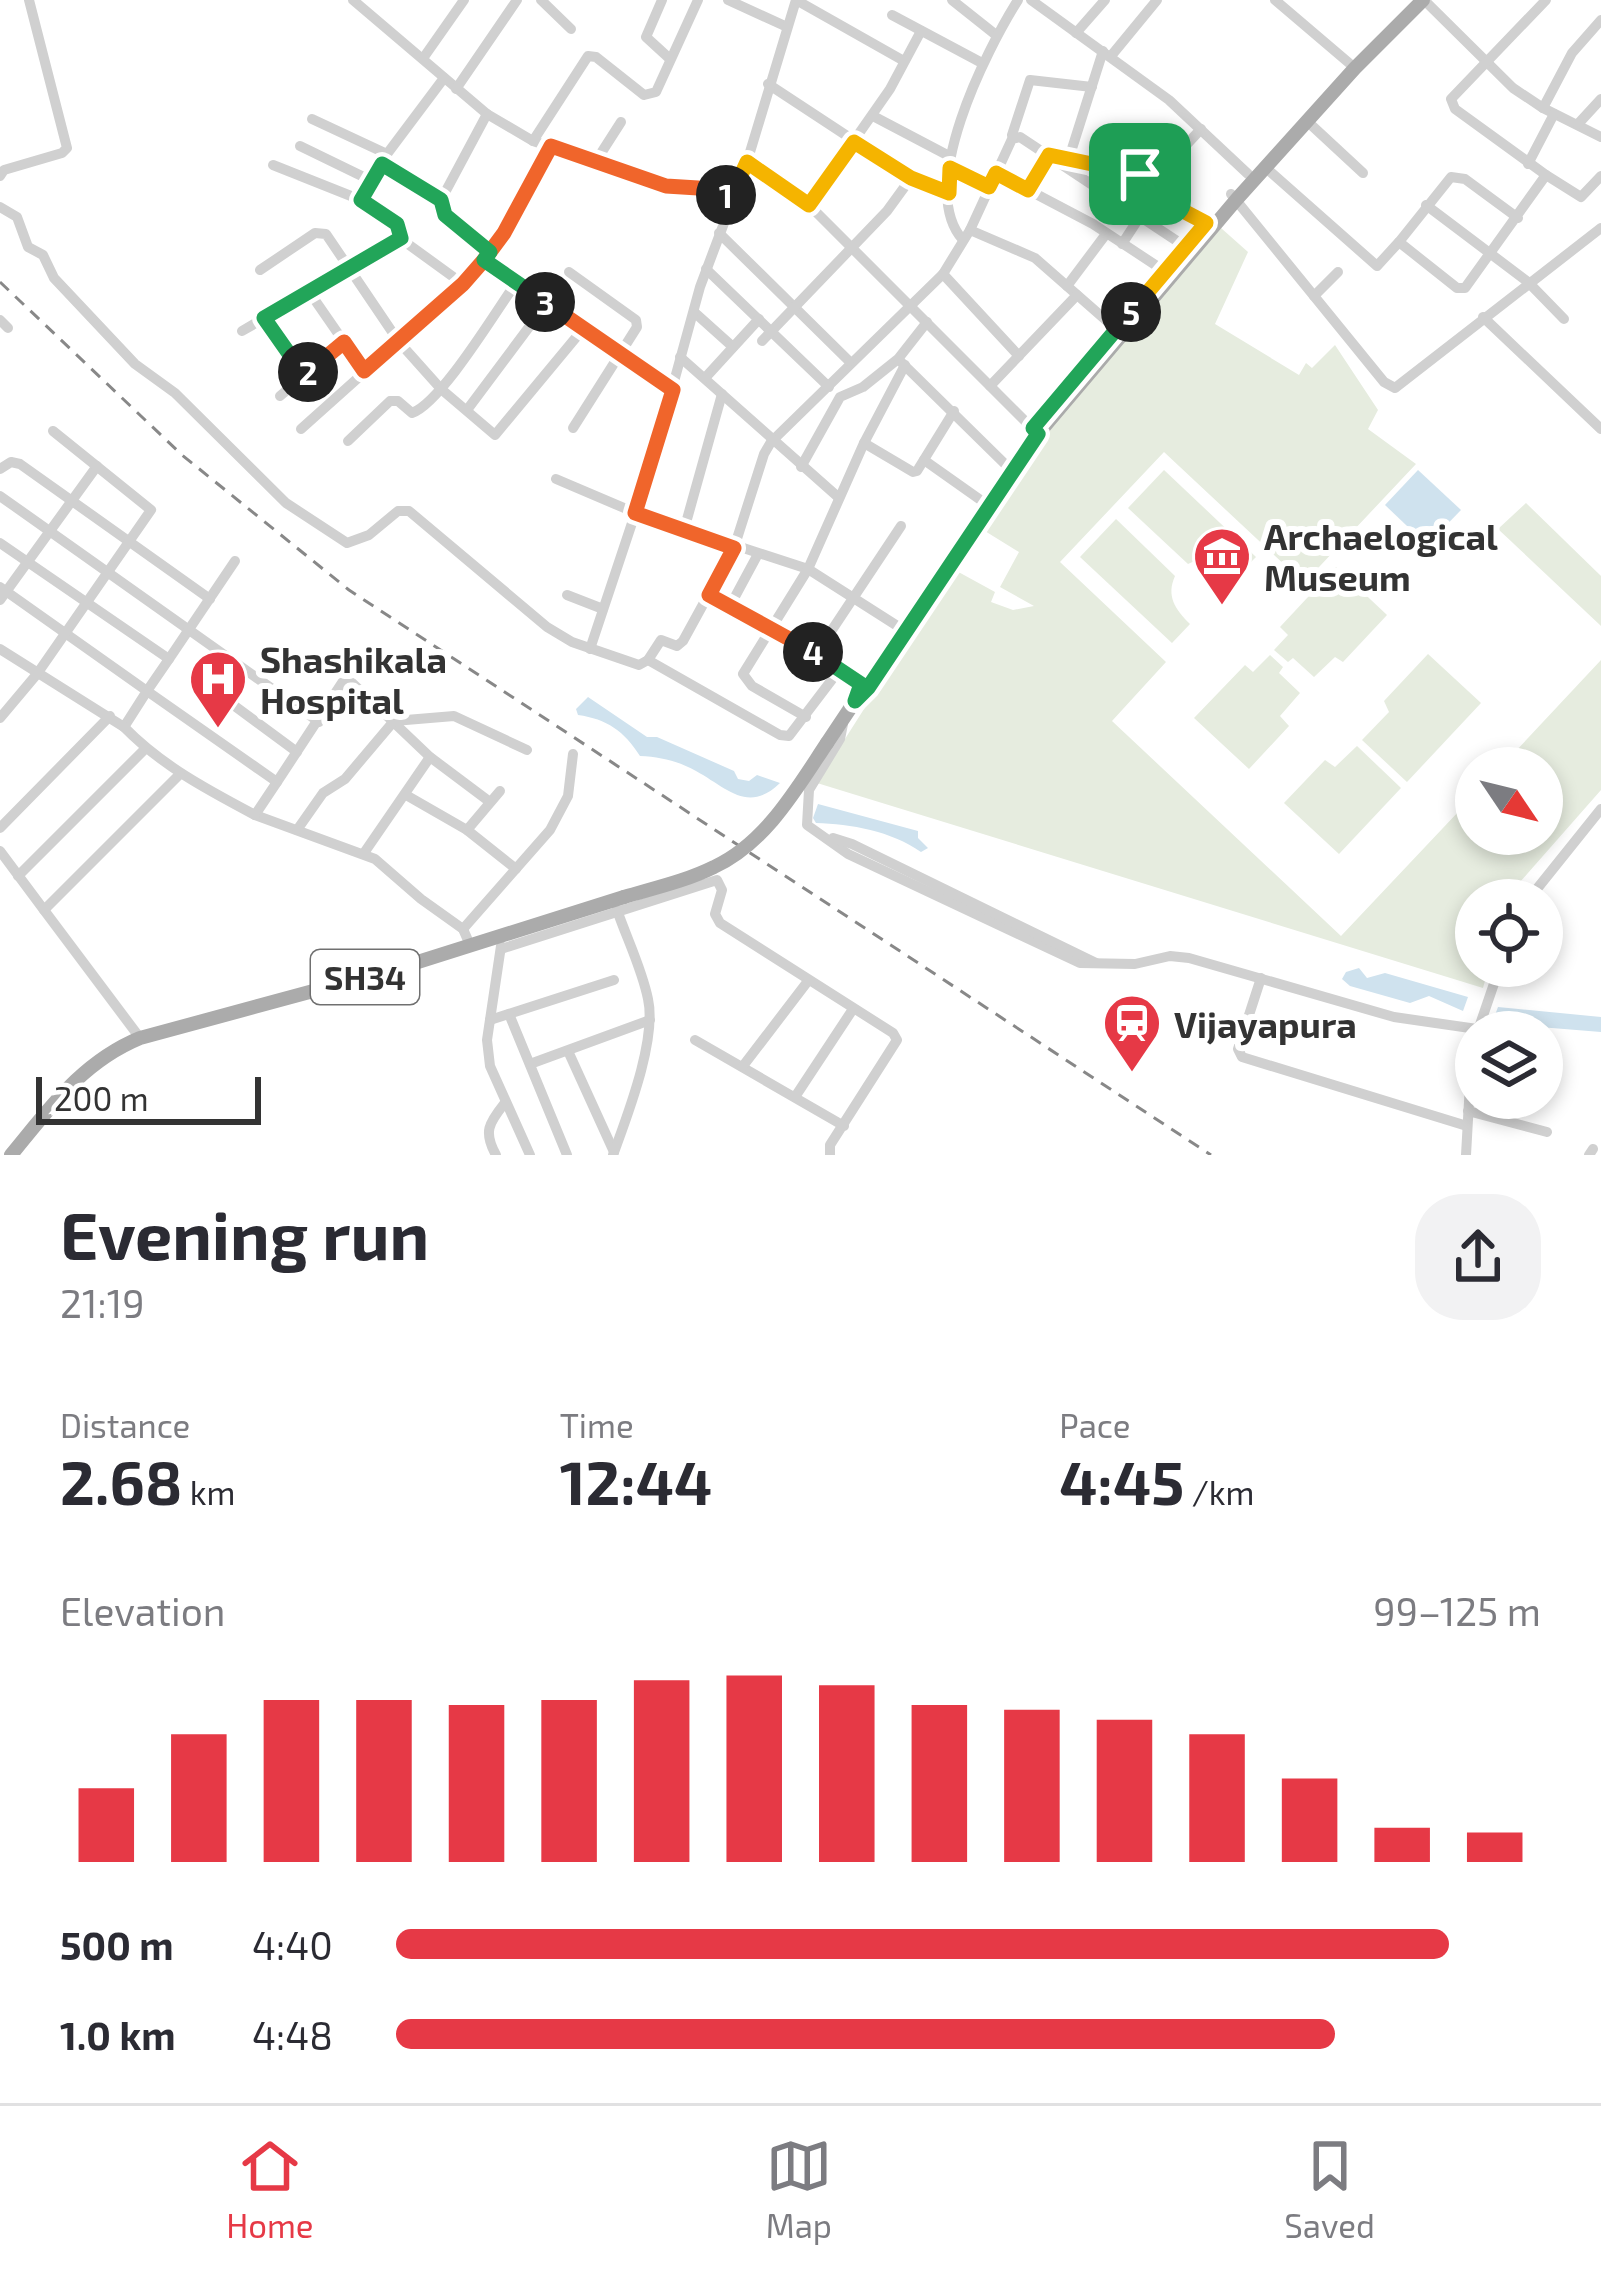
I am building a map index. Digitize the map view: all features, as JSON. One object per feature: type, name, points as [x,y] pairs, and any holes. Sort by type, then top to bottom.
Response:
[{"type":"main road","name":"SH34","points":[[865,686],[1006,466],[1248,174],[1411,0]]},
{"type":"main road","name":"SH34","points":[[11,1155],[88,1067],[140,1038],[470,945],[502,942],[621,903],[716,867],[736,854],[788,801],[1035,431],[1115,329],[1206,223],[1266,168],[1355,68],[1424,0]]},
{"type":"street","points":[[1,172],[67,148],[29,0]]},
{"type":"street","points":[[353,0],[487,114],[533,141],[666,186],[731,197]]},
{"type":"street","points":[[424,57],[464,0]]},
{"type":"street","points":[[456,88],[517,0]]},
{"type":"street","points":[[541,0],[571,29]]},
{"type":"street","points":[[662,0],[646,40],[670,59]]},
{"type":"street","points":[[533,141],[588,56],[649,96],[656,92],[698,0]]},
{"type":"street","points":[[728,0],[785,26]]},
{"type":"street","points":[[590,649],[673,390],[706,269],[747,162],[796,0],[904,61]]},
{"type":"street","points":[[952,0],[996,35]]},
{"type":"street","points":[[1018,0],[982,63],[956,133],[950,162],[951,222],[967,236],[1035,259],[1115,329]]},
{"type":"street","points":[[1030,0],[1201,129],[1248,174]]},
{"type":"street","points":[[1076,33],[1105,0]]},
{"type":"street","points":[[1069,158],[1107,54],[1157,0]]},
{"type":"street","points":[[1275,0],[1349,63]]},
{"type":"street","points":[[1424,0],[1484,61],[1549,111],[1601,136]]},
{"type":"street","points":[[1546,0],[1453,94],[1452,104],[1528,164],[1581,197],[1601,176]]},
{"type":"street","points":[[892,15],[982,63]]},
{"type":"street","points":[[1528,164],[1572,53],[1601,21]]},
{"type":"street","points":[[809,205],[873,116],[921,31]]},
{"type":"street","points":[[361,200],[445,78]]},
{"type":"street","points":[[1012,135],[1030,80],[1092,87]]},
{"type":"street","points":[[768,84],[911,178],[949,193]]},
{"type":"street","points":[[1578,124],[1601,99]]},
{"type":"street","points":[[441,200],[487,114]]},
{"type":"street","points":[[873,116],[989,187]]},
{"type":"street","points":[[312,119],[385,159],[441,200],[445,215],[516,283],[673,390]]},
{"type":"street","points":[[596,161],[621,122]]},
{"type":"street","points":[[1309,122],[1363,173]]},
{"type":"street","points":[[1140,174],[1166,140],[1188,143],[1201,129]]},
{"type":"street","points":[[0,207],[17,217],[28,247],[43,255],[54,278],[124,352],[175,393],[286,502],[316,525],[347,543],[369,535],[398,511],[409,511],[547,627],[590,649],[639,665],[661,640],[680,644],[734,548],[771,442],[943,274],[1015,137],[1186,247]]},
{"type":"street","points":[[300,146],[372,181]]},
{"type":"street","points":[[301,429],[463,284],[504,233],[551,146]]},
{"type":"street","points":[[1049,155],[1140,174],[1170,204],[1206,223]]},
{"type":"street","points":[[1028,190],[1049,155]]},
{"type":"street","points":[[747,162],[809,205],[853,246],[1035,431]]},
{"type":"street","points":[[273,165],[361,200],[397,224],[401,238],[463,284]]},
{"type":"street","points":[[1266,168],[1377,266],[1451,177],[1458,176],[1518,218]]},
{"type":"street","points":[[996,173],[1166,272]]},
{"type":"street","points":[[1399,242],[1460,289],[1466,288],[1546,176]]},
{"type":"street","points":[[766,336],[911,178]]},
{"type":"street","points":[[1233,197],[1384,382],[1396,388],[1601,228]]},
{"type":"street","points":[[1426,205],[1528,281],[1564,319]]},
{"type":"street","points":[[1122,244],[1141,215]]},
{"type":"street","points":[[260,270],[320,232],[331,237],[348,270],[399,342],[490,433],[499,434],[584,329]]},
{"type":"street","points":[[719,233],[849,361]]},
{"type":"street","points":[[1067,286],[1106,234]]},
{"type":"street","points":[[242,331],[401,238]]},
{"type":"street","points":[[706,269],[759,320],[766,336],[840,398]]},
{"type":"street","points":[[569,272],[636,320],[637,326],[573,428]]},
{"type":"street","points":[[1314,296],[1338,272]]},
{"type":"street","points":[[943,274],[1019,356]]},
{"type":"street","points":[[348,441],[390,401],[416,413],[441,389],[516,283]]},
{"type":"street","points":[[310,293],[364,371]]},
{"type":"street","points":[[990,386],[1078,296]]},
{"type":"street","points":[[467,410],[547,303]]},
{"type":"street","points":[[694,312],[733,347]]},
{"type":"street","points":[[1483,317],[1601,429]]},
{"type":"street","points":[[264,318],[304,375]]},
{"type":"street","points":[[705,378],[759,320]]},
{"type":"street","points":[[806,717],[743,678],[808,569],[902,362],[927,322]]},
{"type":"street","points":[[280,396],[344,342]]},
{"type":"street","points":[[680,357],[838,497]]},
{"type":"street","points":[[801,462],[840,398],[902,362]]},
{"type":"street","points":[[902,362],[1006,466]]},
{"type":"street","points":[[684,530],[722,394]]},
{"type":"street","points":[[864,443],[913,472],[953,411]]},
{"type":"street","points":[[0,718],[37,674],[150,515],[150,506],[53,431]]},
{"type":"street","points":[[924,460],[982,501]]},
{"type":"street","points":[[2,465],[20,464],[210,599]]},
{"type":"street","points":[[97,466],[2,593],[277,782]]},
{"type":"street","points":[[556,479],[635,513],[808,569],[899,627]]},
{"type":"street","points":[[0,496],[319,722]]},
{"type":"street","points":[[816,654],[901,526]]},
{"type":"street","points":[[0,543],[169,659]]},
{"type":"street","points":[[730,606],[758,554]]},
{"type":"street","points":[[124,727],[235,561]]},
{"type":"street","points":[[709,595],[865,686]]},
{"type":"street","points":[[567,596],[603,610]]},
{"type":"street","points":[[0,649],[110,716],[180,774],[255,815],[364,853],[463,929],[470,945]]},
{"type":"street","points":[[255,815],[357,660]]},
{"type":"street","points":[[648,660],[780,735],[795,732],[839,669]]},
{"type":"street","points":[[346,677],[430,757],[490,802]]},
{"type":"street","points":[[213,690],[297,752]]},
{"type":"street","points":[[850,708],[840,739],[809,790],[807,825],[848,854],[1080,963],[1135,964],[1170,956],[1394,1017],[1455,1017]]},
{"type":"street","points":[[0,828],[110,716]]},
{"type":"street","points":[[297,830],[323,793],[345,779],[394,721],[454,716],[527,750]]},
{"type":"street","points":[[18,876],[145,749]]},
{"type":"street","points":[[463,929],[562,812],[573,754]]},
{"type":"street","points":[[364,853],[430,757]]},
{"type":"street","points":[[44,910],[180,774]]},
{"type":"street","points":[[466,830],[500,791]]},
{"type":"street","points":[[406,795],[466,830],[516,869]]},
{"type":"street","points":[[1545,879],[1601,809]]},
{"type":"street","points":[[0,851],[140,1038]]},
{"type":"street","points":[[613,1154],[650,1020],[649,1000],[621,903],[717,880],[722,890],[717,919],[897,1040],[830,1145],[830,1155]]},
{"type":"street","points":[[502,942],[487,1040],[490,1066],[530,1155]]},
{"type":"street","points":[[1261,978],[1238,1049],[1242,1057],[1467,1126]]},
{"type":"street","points":[[490,1020],[614,980]]},
{"type":"street","points":[[743,1066],[808,981]]},
{"type":"street","points":[[795,1097],[854,1009]]},
{"type":"street","points":[[509,1014],[567,1155]]},
{"type":"street","points":[[530,1064],[650,1020]]},
{"type":"street","points":[[695,1040],[844,1126]]},
{"type":"street","points":[[568,1051],[613,1154]]},
{"type":"street","points":[[496,1155],[487,1136],[489,1123],[504,1104]]},
{"type":"street","points":[[1466,1155],[1467,1119]]},
{"type":"street","points":[[1498,1119],[1547,1132]]},
{"type":"shaded area","points":[[1221,228],[1248,252],[1215,324],[1299,375],[1306,363],[1312,368],[1335,345],[1378,410],[1368,429],[1416,464],[1304,583],[1164,452],[1060,562],[1166,662],[1112,721],[1341,936],[1455,815],[1455,855],[1544,855],[1523,879],[1455,879],[1455,979],[817,783],[953,569],[995,592],[991,602],[1013,610],[1034,606],[1000,587],[1019,552],[980,528],[1037,444]]},
{"type":"shaded area","points":[[1164,470],[1256,557],[1237,576],[1214,561],[1188,564],[1128,508]]},
{"type":"shaded area","points":[[1526,503],[1601,576],[1601,626],[1498,529]]},
{"type":"shaded area","points":[[1116,519],[1175,576],[1174,602],[1190,624],[1172,643],[1080,557]]},
{"type":"shaded area","points":[[1336,567],[1387,615],[1343,662],[1335,657],[1314,677],[1293,658],[1288,662],[1274,650],[1288,635],[1280,627]]},
{"type":"shaded area","points":[[1428,654],[1481,703],[1407,782],[1362,740],[1389,712],[1384,701]]},
{"type":"shaded area","points":[[1270,655],[1283,667],[1279,673],[1300,693],[1280,716],[1289,726],[1249,769],[1194,718],[1245,665],[1253,672]]},
{"type":"shaded area","points":[[1601,660],[1601,790],[1563,833],[1563,747],[1520,747]]},
{"type":"shaded area","points":[[1357,746],[1401,788],[1339,854],[1284,803],[1325,760],[1335,767]]},
{"type":"water","points":[[1418,470],[1461,510],[1427,545],[1385,505]]},
{"type":"water","points":[[588,697],[647,737],[657,737],[734,771],[738,779],[749,781],[757,775],[780,783],[758,797],[748,797],[683,765],[640,756],[614,728],[578,715],[576,709]]},
{"type":"water","points":[[818,804],[918,831],[928,848],[921,852],[870,830],[816,823]]},
{"type":"water","points":[[1359,968],[1367,978],[1385,973],[1468,997],[1463,1011],[1429,996],[1410,1003],[1350,986],[1342,979],[1346,972]]},
{"type":"water","points":[[1563,1013],[1601,1017],[1601,1032],[1563,1029]]},
{"type":"railway","points":[[0,282],[182,455],[349,590],[1211,1155]]},
{"type":"place","name":"Archaelogical Museum","points":[[1222,607]]},
{"type":"place","name":"Shashikala Hospital","points":[[218,730]]},
{"type":"place","name":"Vijayapura","points":[[1132,1074]]},
{"type":"route","points":[[1140,174],[1049,155],[1028,190],[996,173],[989,187],[950,168],[949,193],[911,178],[854,142],[809,205],[747,162],[731,197],[666,186],[551,146],[504,233],[484,260],[364,371],[344,342],[304,375],[264,318],[401,238],[392,219],[361,200],[382,164],[441,200],[445,215],[490,252],[484,260],[673,390],[635,513],[734,548],[709,595],[861,684],[855,701],[1038,434],[1033,428],[1206,223],[1170,204],[1140,174]]}]
